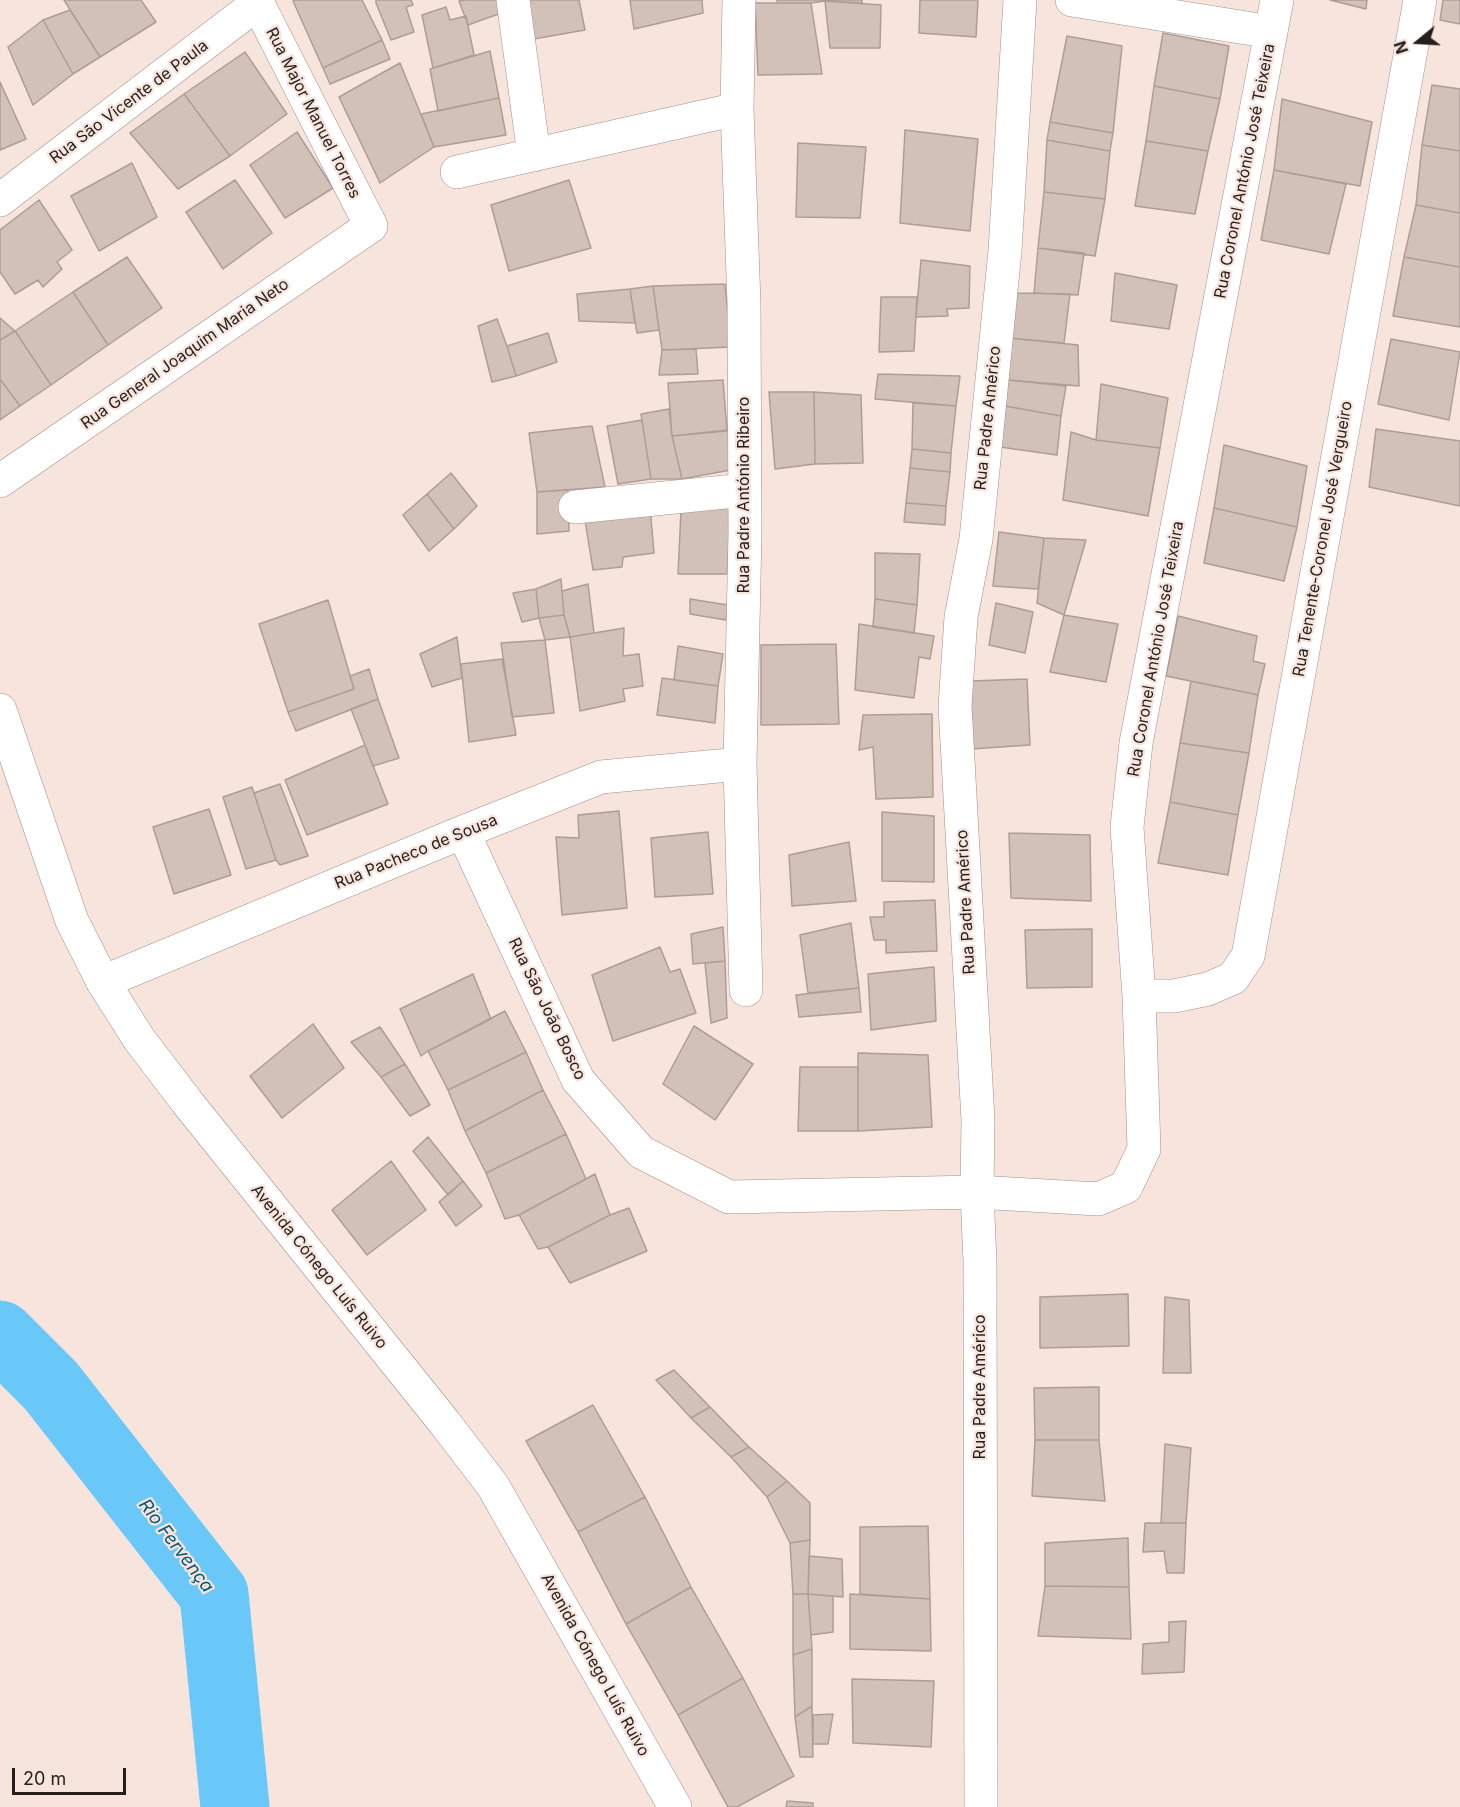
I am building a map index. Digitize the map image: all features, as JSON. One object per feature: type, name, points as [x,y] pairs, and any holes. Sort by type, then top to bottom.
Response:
[{"type":"street","points":[[513,0],[534,155]]},
{"type":"street","name":"Rua Padre António Ribeiro","points":[[739,0],[737,109],[744,304],[745,490],[740,764],[746,990]]},
{"type":"street","name":"Rua Padre Américo","points":[[981,1807],[978,1120],[956,706],[961,617],[976,539],[1005,251],[1020,0]]},
{"type":"street","points":[[1072,0],[1271,32]]},
{"type":"street","name":"Rua Coronel António José Teixeira","points":[[977,1192],[1098,1199],[1126,1186],[1144,1149],[1139,996],[1127,827],[1136,744],[1277,0]]},
{"type":"street","name":"Rua Tenente-Coronel José Vergueiro","points":[[1139,996],[1174,996],[1208,989],[1233,978],[1248,956],[1420,0]]},
{"type":"street","name":"Rua São Vicente de Paula","points":[[0,200],[257,2]]},
{"type":"street","name":"Rua Major Manuel Torres","points":[[257,2],[370,226]]},
{"type":"street","points":[[457,172],[737,109]]},
{"type":"street","name":"Rua General Joaquim Maria Neto","points":[[0,481],[370,226]]},
{"type":"street","points":[[576,507],[745,490]]},
{"type":"street","name":"Avenida Cónego Luís Ruivo","points":[[0,710],[72,921],[103,982],[139,1039],[187,1102],[493,1486],[675,1807]]},
{"type":"street","name":"Rua Pacheco de Sousa","points":[[103,982],[601,777],[740,764]]},
{"type":"street","name":"Rua São João Bosco","points":[[463,832],[578,1080],[640,1152],[729,1197],[977,1192]]},
{"type":"building","points":[[64,0],[141,0],[156,22],[100,57]]},
{"type":"building","points":[[362,0],[382,40],[323,68],[293,1]]},
{"type":"building","points":[[376,0],[411,0],[413,5],[406,7],[414,32],[391,40]]},
{"type":"building","points":[[501,0],[504,12],[468,25],[459,1]]},
{"type":"building","points":[[522,0],[579,0],[585,30],[528,40]]},
{"type":"building","points":[[630,0],[702,0],[703,13],[634,29]]},
{"type":"building","points":[[777,0],[862,0],[862,3],[825,1],[777,3]]},
{"type":"building","points":[[920,0],[978,0],[976,37],[919,33]]},
{"type":"building","points":[[1330,0],[1367,0],[1366,9]]},
{"type":"building","points":[[1443,0],[1460,0],[1460,24],[1440,20]]},
{"type":"building","points":[[825,1],[881,5],[880,48],[830,48]]},
{"type":"building","points":[[755,3],[811,3],[822,74],[758,75]]},
{"type":"building","points":[[446,7],[450,20],[466,16],[474,55],[433,68],[422,15]]},
{"type":"building","points":[[70,10],[100,57],[73,74],[43,20]]},
{"type":"building","points":[[43,20],[73,74],[33,105],[8,47]]},
{"type":"building","points":[[1163,33],[1229,46],[1220,99],[1154,86]]},
{"type":"building","points":[[1067,36],[1122,46],[1113,133],[1050,122]]},
{"type":"building","points":[[382,40],[390,59],[330,84],[323,68]]},
{"type":"building","points":[[490,51],[499,98],[438,111],[430,69]]},
{"type":"building","points":[[245,52],[287,114],[230,156],[184,94]]},
{"type":"building","points":[[400,63],[434,147],[380,183],[339,97]]},
{"type":"building","points":[[0,82],[26,139],[0,150]]},
{"type":"building","points":[[1432,85],[1460,89],[1460,151],[1422,145]]},
{"type":"building","points":[[1154,86],[1220,99],[1208,151],[1146,141]]},
{"type":"building","points":[[184,94],[230,156],[178,189],[130,133]]},
{"type":"building","points":[[499,98],[506,135],[434,147],[421,114]]},
{"type":"building","points":[[1282,99],[1372,122],[1360,186],[1274,170]]},
{"type":"building","points":[[1050,122],[1113,133],[1110,151],[1047,140]]},
{"type":"building","points":[[905,130],[978,139],[970,231],[900,223]]},
{"type":"building","points":[[297,132],[333,188],[285,218],[250,165]]},
{"type":"building","points":[[1047,140],[1110,151],[1105,199],[1044,192]]},
{"type":"building","points":[[1146,141],[1208,151],[1195,214],[1135,206]]},
{"type":"building","points":[[798,143],[866,147],[860,218],[796,217]]},
{"type":"building","points":[[1422,145],[1460,151],[1460,213],[1416,205]]},
{"type":"building","points":[[132,163],[157,217],[99,251],[71,196]]},
{"type":"building","points":[[1274,170],[1346,184],[1329,254],[1261,240]]},
{"type":"building","points":[[235,180],[272,233],[223,269],[186,212]]},
{"type":"building","points":[[569,180],[591,248],[509,271],[491,205]]},
{"type":"building","points":[[1044,192],[1105,199],[1095,256],[1038,248]]},
{"type":"building","points":[[39,200],[72,250],[57,262],[62,269],[43,287],[38,280],[15,294],[0,272],[0,230]]},
{"type":"building","points":[[1416,205],[1460,213],[1460,267],[1404,257]]},
{"type":"building","points":[[1038,248],[1084,253],[1078,295],[1034,293]]},
{"type":"building","points":[[127,257],[162,308],[108,345],[73,292]]},
{"type":"building","points":[[1404,257],[1460,267],[1460,327],[1393,316]]},
{"type":"building","points":[[921,260],[970,266],[969,308],[947,309],[948,316],[916,317]]},
{"type":"building","points":[[1115,273],[1177,285],[1169,329],[1111,321]]},
{"type":"building","points":[[725,284],[731,347],[662,350],[653,286]]},
{"type":"building","points":[[653,286],[659,330],[637,333],[630,289]]},
{"type":"building","points":[[630,289],[635,323],[579,321],[577,294]]},
{"type":"building","points":[[73,292],[108,345],[51,385],[15,331]]},
{"type":"building","points":[[1017,293],[1070,294],[1064,343],[1009,338]]},
{"type":"building","points":[[881,297],[917,297],[914,351],[879,352]]},
{"type":"building","points":[[0,318],[15,331],[0,340]]},
{"type":"building","points":[[497,319],[516,376],[492,382],[478,326]]},
{"type":"building","points":[[15,331],[51,385],[20,406],[0,379],[0,340]]},
{"type":"building","points":[[548,333],[557,362],[516,376],[507,346]]},
{"type":"building","points":[[1009,338],[1078,345],[1079,386],[1008,380]]},
{"type":"building","points":[[1391,339],[1460,352],[1449,420],[1378,404]]},
{"type":"building","points":[[696,349],[698,374],[659,375],[662,350]]},
{"type":"building","points":[[878,374],[960,376],[956,406],[875,399]]},
{"type":"building","points":[[0,379],[20,406],[0,420]]},
{"type":"building","points":[[723,380],[727,430],[672,436],[668,383]]},
{"type":"building","points":[[1008,380],[1066,386],[1061,416],[1005,406]]},
{"type":"building","points":[[1101,384],[1168,398],[1160,448],[1096,440]]},
{"type":"building","points":[[769,392],[814,392],[815,464],[775,469]]},
{"type":"building","points":[[814,392],[861,395],[863,463],[815,464]]},
{"type":"building","points":[[913,403],[956,406],[951,453],[912,449]]},
{"type":"building","points":[[1005,406],[1061,416],[1057,455],[1000,447]]},
{"type":"building","points":[[669,409],[672,436],[682,479],[651,479],[641,414]]},
{"type":"building","points":[[642,420],[651,479],[618,484],[607,426]]},
{"type":"building","points":[[592,426],[605,487],[537,492],[529,433]]},
{"type":"building","points":[[1376,429],[1460,441],[1460,506],[1369,487]]},
{"type":"building","points":[[737,430],[736,469],[682,479],[672,436]]},
{"type":"building","points":[[1071,432],[1096,440],[1160,448],[1148,516],[1063,500]]},
{"type":"building","points":[[1224,445],[1307,466],[1297,527],[1214,508]]},
{"type":"building","points":[[912,449],[951,453],[950,472],[910,468]]},
{"type":"building","points":[[910,468],[950,472],[946,506],[906,503]]},
{"type":"building","points":[[451,473],[477,506],[454,529],[427,494]]},
{"type":"building","points":[[568,490],[569,531],[537,534],[537,492]]},
{"type":"building","points":[[427,494],[454,529],[429,551],[403,515]]},
{"type":"building","points":[[906,503],[946,506],[945,525],[904,522]]},
{"type":"building","points":[[650,507],[654,553],[623,557],[622,567],[593,570],[584,514]]},
{"type":"building","points":[[732,508],[727,574],[678,574],[681,511]]},
{"type":"building","points":[[1214,508],[1297,527],[1284,581],[1204,563]]},
{"type":"building","points":[[999,532],[1044,538],[1038,589],[993,586]]},
{"type":"building","points":[[1044,538],[1086,540],[1064,615],[1037,603]]},
{"type":"building","points":[[875,553],[920,554],[917,605],[875,599]]},
{"type":"building","points":[[561,579],[564,615],[539,618],[536,589]]},
{"type":"building","points":[[588,584],[594,633],[570,637],[564,615],[562,591]]},
{"type":"building","points":[[536,589],[539,618],[522,622],[513,593]]},
{"type":"building","points":[[690,599],[728,605],[726,620],[690,614]]},
{"type":"building","points":[[875,599],[917,605],[914,633],[873,627]]},
{"type":"building","points":[[328,600],[354,689],[288,712],[259,624]]},
{"type":"building","points":[[996,603],[1033,612],[1025,653],[989,645]]},
{"type":"building","points":[[564,615],[570,637],[545,640],[539,618]]},
{"type":"building","points":[[1064,615],[1118,624],[1106,682],[1050,672]]},
{"type":"building","points":[[1178,616],[1257,636],[1253,661],[1265,664],[1258,695],[1166,676]]},
{"type":"building","points":[[859,624],[934,636],[930,659],[919,657],[914,698],[855,690]]},
{"type":"building","points":[[624,628],[623,656],[639,654],[643,686],[623,689],[625,701],[580,711],[570,637]]},
{"type":"building","points":[[457,637],[462,678],[432,687],[420,654]]},
{"type":"building","points":[[545,640],[554,713],[512,717],[501,643]]},
{"type":"building","points":[[836,644],[839,724],[761,725],[761,645]]},
{"type":"building","points":[[678,646],[723,654],[718,686],[674,680]]},
{"type":"building","points":[[502,659],[516,735],[469,742],[461,664]]},
{"type":"building","points":[[369,669],[378,699],[296,731],[288,712],[354,689],[350,676]]},
{"type":"building","points":[[662,678],[718,686],[715,723],[657,715]]},
{"type":"building","points":[[1027,679],[1030,745],[971,749],[971,681]]},
{"type":"building","points":[[1191,681],[1258,695],[1249,753],[1180,743]]},
{"type":"building","points":[[378,699],[399,758],[373,766],[351,709]]},
{"type":"building","points":[[932,714],[933,797],[876,799],[873,747],[859,750],[863,715]]},
{"type":"building","points":[[1180,743],[1249,753],[1238,815],[1170,802]]},
{"type":"building","points":[[365,745],[388,804],[307,835],[285,780]]},
{"type":"building","points":[[280,784],[308,856],[280,865],[276,860],[254,793]]},
{"type":"building","points":[[252,787],[276,860],[246,869],[223,797]]},
{"type":"building","points":[[1170,802],[1238,815],[1228,875],[1158,863]]},
{"type":"building","points":[[209,809],[231,875],[174,894],[153,827]]},
{"type":"building","points":[[619,811],[627,908],[562,915],[556,837],[579,838],[578,815]]},
{"type":"building","points":[[882,812],[934,816],[934,882],[882,881]]},
{"type":"building","points":[[708,832],[713,894],[655,897],[651,838]]},
{"type":"building","points":[[1009,833],[1090,835],[1091,901],[1011,898]]},
{"type":"building","points":[[849,842],[856,901],[792,906],[789,855]]},
{"type":"building","points":[[935,900],[937,951],[886,953],[886,940],[874,940],[870,917],[884,917],[884,902]]},
{"type":"building","points":[[851,923],[859,988],[808,993],[800,935]]},
{"type":"building","points":[[723,927],[725,961],[693,964],[691,934]]},
{"type":"building","points":[[1092,929],[1092,987],[1027,988],[1025,930]]},
{"type":"building","points":[[660,947],[670,972],[680,969],[696,1013],[613,1041],[592,975]]},
{"type":"building","points":[[725,961],[727,1018],[711,1023],[705,963]]},
{"type":"building","points":[[934,967],[936,1021],[871,1030],[868,974]]},
{"type":"building","points":[[473,974],[491,1019],[421,1056],[400,1009]]},
{"type":"building","points":[[859,988],[861,1012],[799,1017],[796,995]]},
{"type":"building","points":[[505,1011],[526,1052],[448,1090],[428,1051]]},
{"type":"building","points":[[313,1024],[344,1068],[282,1118],[250,1076]]},
{"type":"building","points":[[694,1026],[753,1064],[715,1120],[663,1084]]},
{"type":"building","points":[[380,1027],[405,1064],[381,1077],[351,1042]]},
{"type":"building","points":[[526,1052],[543,1090],[465,1131],[448,1090]]},
{"type":"building","points":[[858,1053],[928,1055],[932,1127],[858,1131]]},
{"type":"building","points":[[405,1064],[430,1105],[410,1116],[381,1077]]},
{"type":"building","points":[[800,1067],[858,1067],[858,1131],[798,1131]]},
{"type":"building","points":[[543,1090],[566,1134],[486,1173],[465,1131]]},
{"type":"building","points":[[566,1134],[586,1179],[519,1215],[505,1219],[486,1173]]},
{"type":"building","points":[[428,1137],[463,1181],[448,1195],[413,1151]]},
{"type":"building","points":[[391,1161],[426,1210],[367,1255],[332,1210]]},
{"type":"building","points":[[595,1174],[610,1215],[548,1247],[538,1249],[519,1215]]},
{"type":"building","points":[[463,1181],[482,1206],[456,1226],[439,1202]]},
{"type":"building","points":[[629,1208],[647,1251],[570,1283],[548,1247],[610,1215]]},
{"type":"building","points":[[1128,1294],[1129,1346],[1040,1348],[1040,1297]]},
{"type":"building","points":[[1165,1297],[1189,1300],[1191,1373],[1163,1373]]},
{"type":"building","points":[[674,1370],[710,1407],[691,1418],[656,1380]]},
{"type":"building","points":[[1099,1387],[1099,1440],[1035,1440],[1034,1388]]},
{"type":"building","points":[[593,1405],[645,1497],[578,1532],[526,1441]]},
{"type":"building","points":[[710,1407],[749,1447],[731,1457],[691,1418]]},
{"type":"building","points":[[1035,1440],[1099,1440],[1105,1501],[1032,1496]]},
{"type":"building","points":[[1165,1444],[1191,1448],[1186,1523],[1161,1523]]},
{"type":"building","points":[[749,1447],[787,1481],[767,1497],[731,1457]]},
{"type":"building","points":[[787,1481],[810,1503],[810,1540],[790,1543],[767,1497]]},
{"type":"building","points":[[645,1497],[691,1587],[626,1624],[578,1532]]},
{"type":"building","points":[[1145,1523],[1186,1523],[1184,1573],[1167,1573],[1164,1551],[1143,1552]]},
{"type":"building","points":[[928,1526],[930,1599],[860,1594],[860,1527]]},
{"type":"building","points":[[1128,1538],[1129,1587],[1045,1586],[1045,1543]]},
{"type":"building","points":[[810,1540],[808,1594],[793,1594],[790,1543]]},
{"type":"building","points":[[809,1556],[842,1559],[843,1597],[808,1594]]},
{"type":"building","points":[[1045,1586],[1129,1587],[1131,1639],[1038,1636]]},
{"type":"building","points":[[691,1587],[743,1678],[678,1715],[626,1624]]},
{"type":"building","points":[[793,1594],[808,1594],[812,1649],[793,1655]]},
{"type":"building","points":[[808,1594],[833,1596],[833,1632],[811,1635]]},
{"type":"building","points":[[850,1594],[930,1599],[931,1651],[850,1649]]},
{"type":"building","points":[[1186,1621],[1184,1672],[1142,1674],[1143,1644],[1169,1642],[1169,1622]]},
{"type":"building","points":[[812,1649],[812,1706],[795,1717],[793,1655]]},
{"type":"building","points":[[743,1678],[794,1776],[737,1807],[728,1807],[678,1715]]},
{"type":"building","points":[[852,1679],[934,1681],[931,1747],[853,1743]]},
{"type":"building","points":[[812,1706],[813,1757],[800,1757],[795,1717]]},
{"type":"building","points":[[833,1714],[828,1744],[813,1744],[813,1715]]},
{"type":"building","points":[[787,1801],[813,1803],[813,1807],[786,1807]]},
{"type":"waterway","name":"Rio Fervença","points":[[0,1335],[51,1386],[214,1594],[235,1807]]}]
